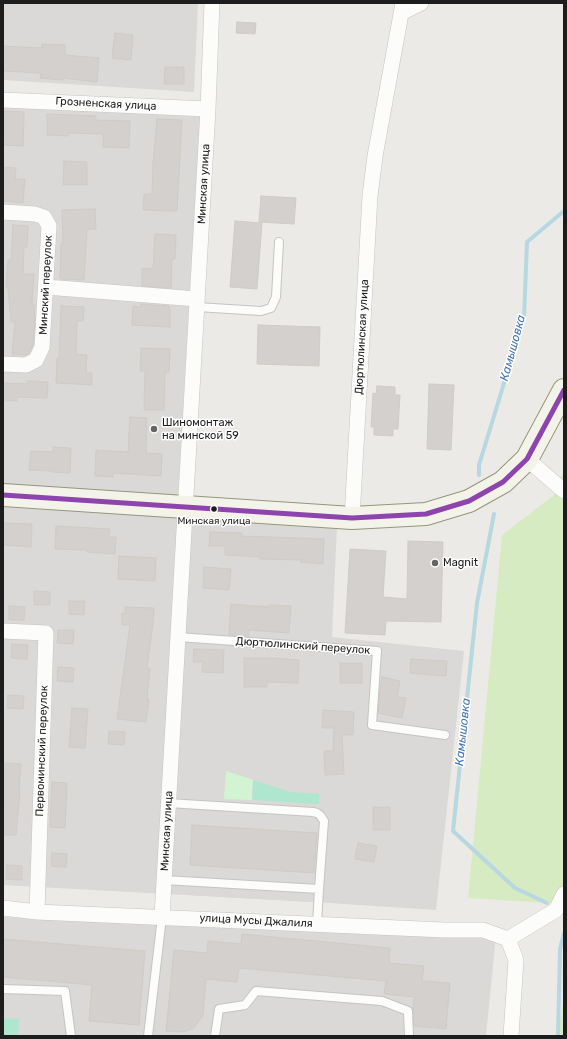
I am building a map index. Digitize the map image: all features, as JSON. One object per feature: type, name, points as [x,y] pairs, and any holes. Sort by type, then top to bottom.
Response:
[{"type":"main road","points":[[3,496],[352,518],[426,514],[469,501],[503,482],[526,459],[564,390]]},
{"type":"street","name":"Минская улица","points":[[162,917],[208,109],[212,3]]},
{"type":"street","points":[[402,8],[421,3]]},
{"type":"street","name":"Дюртюлинская улица","points":[[352,518],[370,204],[375,156],[402,8]]},
{"type":"street","name":"Грозненская улица","points":[[3,100],[208,109]]},
{"type":"street","name":"Минский переулок","points":[[3,212],[35,214],[44,217],[49,226],[42,347],[36,360],[26,365],[3,364]]},
{"type":"street","points":[[46,287],[197,303]]},
{"type":"street","points":[[526,459],[564,491]]},
{"type":"street","name":"Первоминский переулок","points":[[3,631],[46,633],[37,912]]},
{"type":"street","points":[[511,1036],[516,960],[508,939],[556,910],[564,894]]},
{"type":"street","name":"улица Мусы Джалиля","points":[[3,908],[37,912],[444,930],[483,930],[508,939]]},
{"type":"lane","points":[[197,303],[261,311],[270,308],[276,297],[279,242]]},
{"type":"lane","name":"Дюртюлинский переулок","points":[[178,637],[377,651],[372,725],[445,735]]},
{"type":"lane","points":[[168,803],[313,812],[320,815],[324,821],[317,924]]},
{"type":"lane","points":[[164,880],[319,890]]},
{"type":"lane","points":[[148,1036],[162,917]]},
{"type":"lane","points":[[3,988],[65,991],[71,1036]]},
{"type":"lane","points":[[215,1036],[219,1009],[245,1005],[256,991],[382,1001],[408,1011],[409,1036]]},
{"type":"shaded area","points":[[3,3],[198,3],[194,92],[3,80]]},
{"type":"shaded area","points":[[3,104],[200,117],[178,495],[3,484]]},
{"type":"shaded area","points":[[3,507],[337,527],[332,637],[464,651],[436,910],[3,885]]},
{"type":"shaded area","points":[[197,770],[226,771],[224,799],[195,797]]},
{"type":"shaded area","points":[[190,886],[313,893],[313,902],[189,895]]},
{"type":"shaded area","points":[[3,917],[496,936],[486,1036],[3,1036]]},
{"type":"green space","points":[[564,470],[564,904],[468,898],[502,535],[554,495]]},
{"type":"green space","points":[[226,771],[253,780],[252,800],[224,799]]},
{"type":"green space","points":[[253,780],[291,792],[319,794],[319,804],[252,800]]},
{"type":"green space","points":[[564,996],[564,1036],[558,1036]]},
{"type":"green space","points":[[3,1018],[19,1019],[18,1036],[3,1036]]},
{"type":"building","points":[[237,22],[256,23],[255,34],[236,33]]},
{"type":"building","points":[[115,33],[133,35],[131,60],[112,58]]},
{"type":"building","points":[[42,44],[65,45],[65,55],[99,58],[97,82],[63,78],[63,80],[40,78],[41,73],[3,71],[3,46],[42,48]]},
{"type":"building","points":[[165,67],[184,67],[184,84],[164,84]]},
{"type":"building","points":[[5,111],[24,112],[23,146],[3,145]]},
{"type":"building","points":[[47,114],[96,116],[96,120],[130,121],[129,148],[103,147],[103,134],[68,133],[68,136],[47,135]]},
{"type":"building","points":[[157,119],[182,120],[177,211],[143,210],[144,194],[152,194]]},
{"type":"building","points":[[64,161],[87,162],[87,185],[63,185]]},
{"type":"building","points":[[3,167],[16,168],[15,179],[25,179],[23,203],[3,201]]},
{"type":"building","points":[[261,196],[296,198],[294,224],[259,222]]},
{"type":"building","points":[[95,209],[96,229],[87,230],[84,280],[60,279],[61,244],[63,244],[62,210]]},
{"type":"building","points":[[235,221],[262,223],[257,289],[230,287]]},
{"type":"building","points":[[13,225],[28,226],[27,247],[24,247],[23,274],[34,274],[32,304],[34,304],[35,319],[33,345],[29,353],[25,355],[12,354],[15,322],[11,322],[8,288],[6,288],[8,260],[11,260]]},
{"type":"building","points":[[155,234],[176,235],[175,259],[172,259],[171,288],[142,286],[142,268],[153,269]]},
{"type":"building","points":[[141,304],[169,306],[170,327],[132,325],[133,306],[141,307]]},
{"type":"building","points":[[61,306],[84,307],[83,321],[77,321],[76,354],[87,355],[86,373],[92,373],[92,385],[56,383],[57,358],[59,358]]},
{"type":"building","points":[[258,325],[320,327],[319,366],[257,364]]},
{"type":"building","points":[[141,348],[170,349],[169,372],[165,372],[164,410],[144,410],[145,371],[140,371]]},
{"type":"building","points":[[28,381],[48,382],[47,398],[17,397],[17,401],[3,401],[3,383],[28,384]]},
{"type":"building","points":[[429,384],[454,385],[451,450],[427,449]]},
{"type":"building","points":[[377,386],[395,387],[395,395],[400,395],[398,429],[393,429],[393,436],[374,435],[374,427],[371,427],[373,393],[376,394]]},
{"type":"building","points":[[130,417],[147,418],[146,453],[162,454],[161,476],[113,473],[113,477],[95,476],[96,450],[128,452]]},
{"type":"building","points":[[53,447],[71,448],[70,473],[29,470],[31,451],[53,452]]},
{"type":"building","points":[[3,523],[32,524],[31,547],[3,545]]},
{"type":"building","points":[[56,526],[110,529],[109,537],[116,537],[115,554],[87,552],[87,550],[55,549]]},
{"type":"building","points":[[210,532],[242,533],[242,536],[324,539],[323,564],[300,562],[301,560],[260,559],[260,557],[225,555],[225,546],[209,546]]},
{"type":"building","points":[[408,541],[443,542],[441,622],[386,621],[385,635],[345,633],[350,549],[386,551],[383,597],[407,599]]},
{"type":"building","points":[[119,556],[156,558],[155,581],[118,579]]},
{"type":"building","points":[[204,567],[231,569],[229,590],[203,588]]},
{"type":"building","points":[[34,591],[50,592],[50,605],[34,605]]},
{"type":"building","points":[[69,601],[85,601],[84,615],[69,614]]},
{"type":"building","points":[[231,604],[268,607],[269,605],[291,606],[289,633],[249,630],[249,636],[229,635]]},
{"type":"building","points":[[9,606],[25,607],[24,620],[9,620]]},
{"type":"building","points":[[125,607],[154,608],[147,668],[150,668],[147,699],[149,699],[146,722],[117,719],[130,625],[122,625],[122,613],[125,614]]},
{"type":"building","points":[[58,630],[74,630],[73,644],[57,643]]},
{"type":"building","points":[[12,644],[28,645],[27,659],[11,658]]},
{"type":"building","points":[[194,649],[224,650],[223,673],[202,672],[203,662],[193,662]]},
{"type":"building","points":[[244,658],[299,660],[298,683],[267,682],[267,687],[244,687]]},
{"type":"building","points":[[411,659],[447,661],[446,676],[410,673]]},
{"type":"building","points":[[340,663],[362,663],[362,683],[340,683]]},
{"type":"building","points":[[58,667],[74,668],[73,682],[57,681]]},
{"type":"building","points":[[382,677],[400,681],[397,697],[406,698],[402,718],[378,713]]},
{"type":"building","points":[[8,695],[24,696],[23,709],[7,708]]},
{"type":"building","points":[[72,708],[88,709],[85,748],[69,747]]},
{"type":"building","points":[[323,710],[354,712],[353,735],[342,735],[344,774],[325,775],[324,751],[333,751],[334,728],[322,728]]},
{"type":"building","points":[[109,731],[125,732],[124,745],[108,744]]},
{"type":"building","points":[[5,763],[21,764],[16,835],[3,835]]},
{"type":"building","points":[[52,782],[67,783],[65,828],[50,827]]},
{"type":"building","points":[[373,807],[390,807],[390,830],[373,830]]},
{"type":"building","points":[[192,825],[317,833],[314,873],[190,865]]},
{"type":"building","points":[[358,843],[377,846],[374,862],[355,859]]},
{"type":"building","points":[[52,853],[67,854],[66,867],[51,866]]},
{"type":"building","points":[[7,865],[22,866],[22,880],[6,879]]},
{"type":"building","points":[[242,934],[390,948],[389,963],[424,966],[422,981],[450,983],[446,1029],[414,1026],[414,997],[384,994],[386,981],[239,968],[237,982],[206,979],[203,1015],[194,1028],[183,1032],[166,1031],[174,950],[207,953],[208,941],[241,944]]},
{"type":"building","points":[[3,939],[145,951],[139,1025],[89,1021],[92,985],[3,977]]},
{"type":"waterway","name":"Камышовка","points":[[479,475],[479,465],[524,318],[527,242],[564,211]]},
{"type":"waterway","name":"Камышовка","points":[[494,514],[477,603],[453,831],[515,888],[547,903]]},
{"type":"waterway","name":"Камышовка","points":[[558,1036],[560,949],[564,933]]},
{"type":"transit line","points":[[3,495],[352,518],[426,514],[469,501],[503,482],[527,459],[564,390]]},
{"type":"place","name":"Шиномонтаж на минской 59","points":[[154,429]]},
{"type":"place","name":"Минская улица","points":[[214,509]]},
{"type":"place","name":"Magnit","points":[[435,563]]}]
